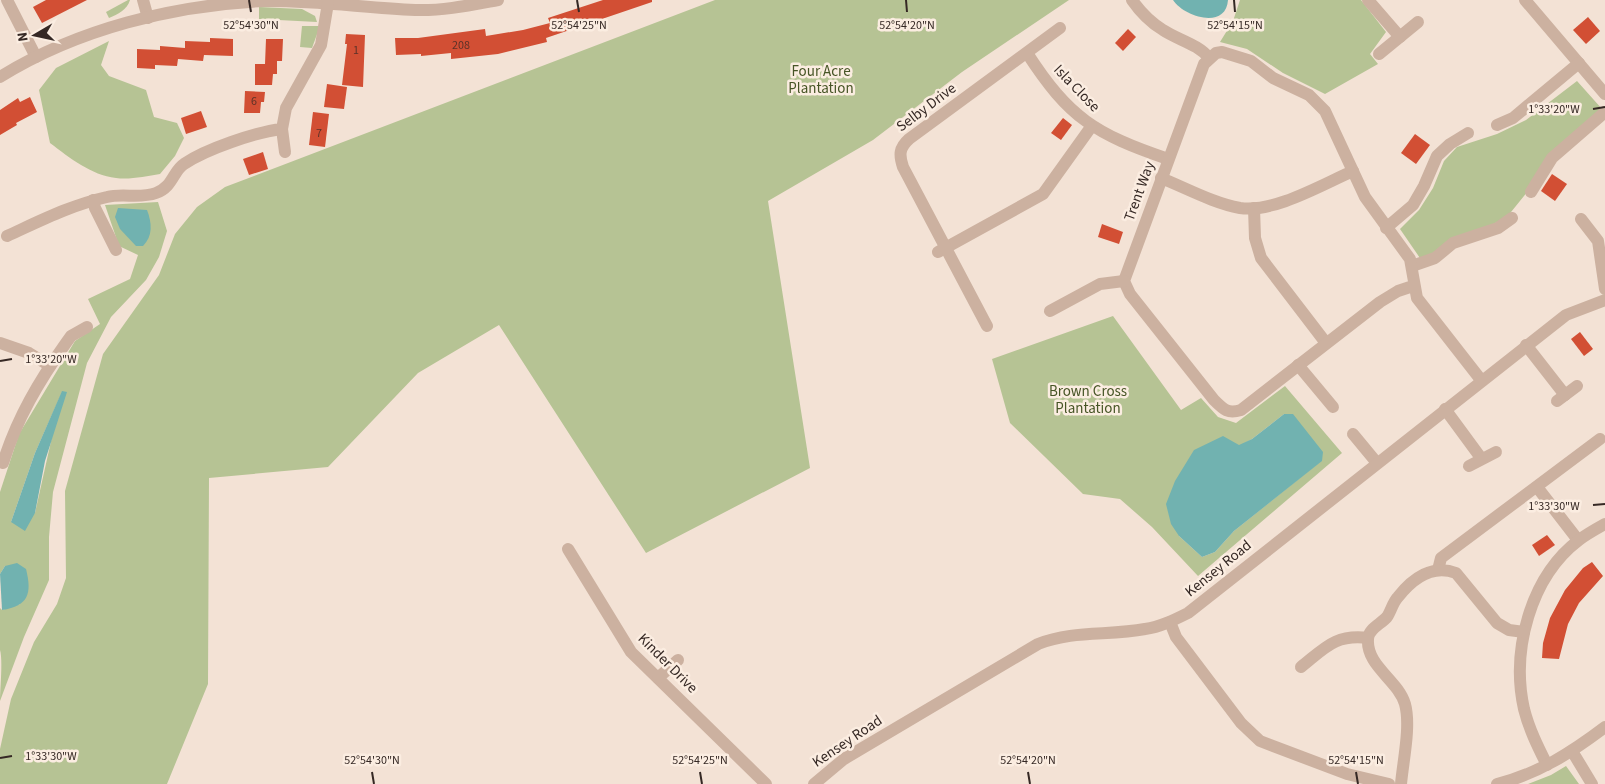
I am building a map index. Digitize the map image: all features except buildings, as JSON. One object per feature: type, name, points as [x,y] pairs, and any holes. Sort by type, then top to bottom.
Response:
[{"type":"street","points":[[7,0],[36,57]]},
{"type":"street","points":[[143,0],[148,18]]},
{"type":"street","points":[[0,76],[36,57],[94,33],[148,18],[215,6],[264,0],[416,10],[498,0]]},
{"type":"street","points":[[1132,0],[1143,16],[1163,30],[1203,50],[1209,58],[1222,52],[1251,61],[1284,84],[1309,95],[1325,111],[1372,209],[1401,246],[1412,266],[1413,286],[1417,298],[1481,380]]},
{"type":"street","points":[[1368,0],[1400,36]]},
{"type":"street","points":[[1525,0],[1605,94]]},
{"type":"street","points":[[285,152],[282,129],[286,108],[321,44],[328,3]]},
{"type":"street","points":[[1379,54],[1418,22]]},
{"type":"street","points":[[1027,53],[1060,28]]},
{"type":"street","name":"Selby Drive","points":[[987,326],[942,250],[899,156],[902,146],[909,139],[1027,53]]},
{"type":"street","name":"Isla Close","points":[[1027,53],[1056,94],[1091,127],[1131,147],[1168,159]]},
{"type":"street","name":"Trent Way","points":[[1124,281],[1204,64],[1209,58]]},
{"type":"street","points":[[1498,125],[1513,118],[1579,63]]},
{"type":"street","points":[[1531,192],[1552,158],[1605,112]]},
{"type":"street","points":[[942,250],[1043,194],[1091,127]]},
{"type":"street","points":[[7,236],[70,207],[93,200],[110,196],[138,197],[157,193],[170,185],[183,164],[248,137],[282,129]]},
{"type":"street","points":[[1386,228],[1413,205],[1424,186],[1437,156],[1450,144],[1468,133]]},
{"type":"street","points":[[1161,178],[1225,203],[1254,208],[1270,207],[1353,172]]},
{"type":"street","points":[[93,200],[116,250]]},
{"type":"street","points":[[1254,208],[1254,238],[1261,258],[1326,343]]},
{"type":"street","points":[[1412,266],[1435,258],[1454,243],[1498,228],[1512,218]]},
{"type":"street","points":[[1581,219],[1598,241],[1605,289]]},
{"type":"street","points":[[1050,311],[1100,284],[1124,281],[1130,294],[1225,410],[1232,412],[1241,410],[1380,302],[1398,291],[1413,286]]},
{"type":"street","name":"Kensey Road","points":[[814,784],[844,759],[1038,644],[1070,634],[1135,631],[1170,622],[1188,613],[1526,345],[1566,315],[1605,300]]},
{"type":"street","points":[[3,463],[12,432],[28,400],[71,336],[87,327]]},
{"type":"street","points":[[0,343],[29,353],[50,366]]},
{"type":"street","points":[[1526,345],[1561,398],[1577,386]]},
{"type":"street","points":[[1298,365],[1333,407]]},
{"type":"street","points":[[1445,409],[1481,458]]},
{"type":"street","points":[[1353,434],[1377,464]]},
{"type":"street","points":[[1438,570],[1441,558],[1600,439]]},
{"type":"street","points":[[1469,466],[1481,458],[1496,452]]},
{"type":"street","points":[[1538,487],[1578,540]]},
{"type":"street","points":[[1547,765],[1532,734],[1520,689],[1520,667],[1524,632],[1530,610],[1546,578],[1558,561],[1578,540],[1605,524]]},
{"type":"street","name":"Kinder Drive","points":[[568,549],[630,652],[766,784]]},
{"type":"street","points":[[1401,784],[1406,718],[1405,704],[1400,692],[1373,659],[1368,638],[1371,631],[1387,617],[1398,597],[1424,573],[1438,570],[1456,573],[1497,623],[1509,630],[1524,632]]},
{"type":"street","points":[[1170,622],[1176,637],[1250,733],[1260,741],[1346,779],[1388,784]]},
{"type":"street","points":[[1301,667],[1336,640],[1368,638]]},
{"type":"street","points":[[658,678],[678,660]]},
{"type":"street","points":[[1497,784],[1513,780],[1572,752],[1605,727]]},
{"type":"street","points":[[1572,752],[1592,784]]},
{"type":"green space","points":[[130,0],[129,3],[124,9],[109,18],[106,12]]},
{"type":"green space","name":"Four Acre Plantation","points":[[715,0],[1069,0],[962,72],[873,140],[768,201],[810,468],[646,553],[499,325],[418,373],[328,467],[209,478],[208,684],[167,784],[0,784],[0,749],[11,699],[34,642],[57,604],[66,578],[65,491],[103,354],[159,275],[175,234],[197,207],[225,187]]},
{"type":"green space","points":[[1240,0],[1361,0],[1386,32],[1370,54],[1378,64],[1325,94],[1283,73],[1247,49],[1220,42],[1233,21]]},
{"type":"green space","points":[[259,7],[302,9],[315,16],[317,22],[259,19]]},
{"type":"green space","points":[[302,26],[320,26],[312,48],[300,47]]},
{"type":"green space","points":[[109,41],[101,65],[109,76],[146,90],[154,117],[177,123],[184,138],[175,156],[160,174],[138,178],[107,176],[89,170],[50,143],[39,90],[56,68]]},
{"type":"green space","points":[[1577,81],[1602,109],[1532,186],[1507,217],[1422,261],[1400,229],[1419,210],[1433,188],[1444,161],[1457,147],[1497,134],[1526,120]]},
{"type":"green space","points":[[158,202],[167,231],[159,257],[146,280],[111,317],[87,363],[53,492],[49,537],[49,580],[24,637],[0,701],[0,608],[2,610],[20,604],[5,566],[0,574],[0,492],[19,434],[75,341],[100,324],[88,299],[130,279],[138,255],[119,246],[105,205]],"holes":[[[62,392],[35,513],[11,522],[35,453]]]},
{"type":"green space","name":"Brown Cross Plantation","points":[[1113,316],[1181,410],[1201,398],[1218,417],[1236,423],[1285,386],[1342,453],[1198,576],[1152,527],[1120,499],[1083,494],[1010,423],[992,359]],"holes":[[[1284,414],[1321,461],[1234,531],[1215,552],[1202,557],[1179,536],[1239,446],[1252,439]]]},
{"type":"green space","points":[[1566,766],[1579,784],[1528,784],[1551,775]]},
{"type":"water","points":[[1173,0],[1228,0],[1226,9],[1220,15],[1213,18],[1204,18],[1186,11]]},
{"type":"water","points":[[118,208],[147,210],[151,229],[149,238],[143,246],[136,246],[120,229],[115,217]]},
{"type":"water","points":[[62,391],[67,392],[45,461],[35,513],[25,531],[11,522],[35,453]]},
{"type":"water","points":[[1284,414],[1293,414],[1323,452],[1322,461],[1234,531],[1215,552],[1202,557],[1179,536],[1171,524],[1166,504],[1175,481],[1194,450],[1223,436],[1239,445],[1252,439]]},
{"type":"water","points":[[17,563],[26,569],[29,585],[28,591],[23,602],[2,610],[0,574],[5,566]]}]
